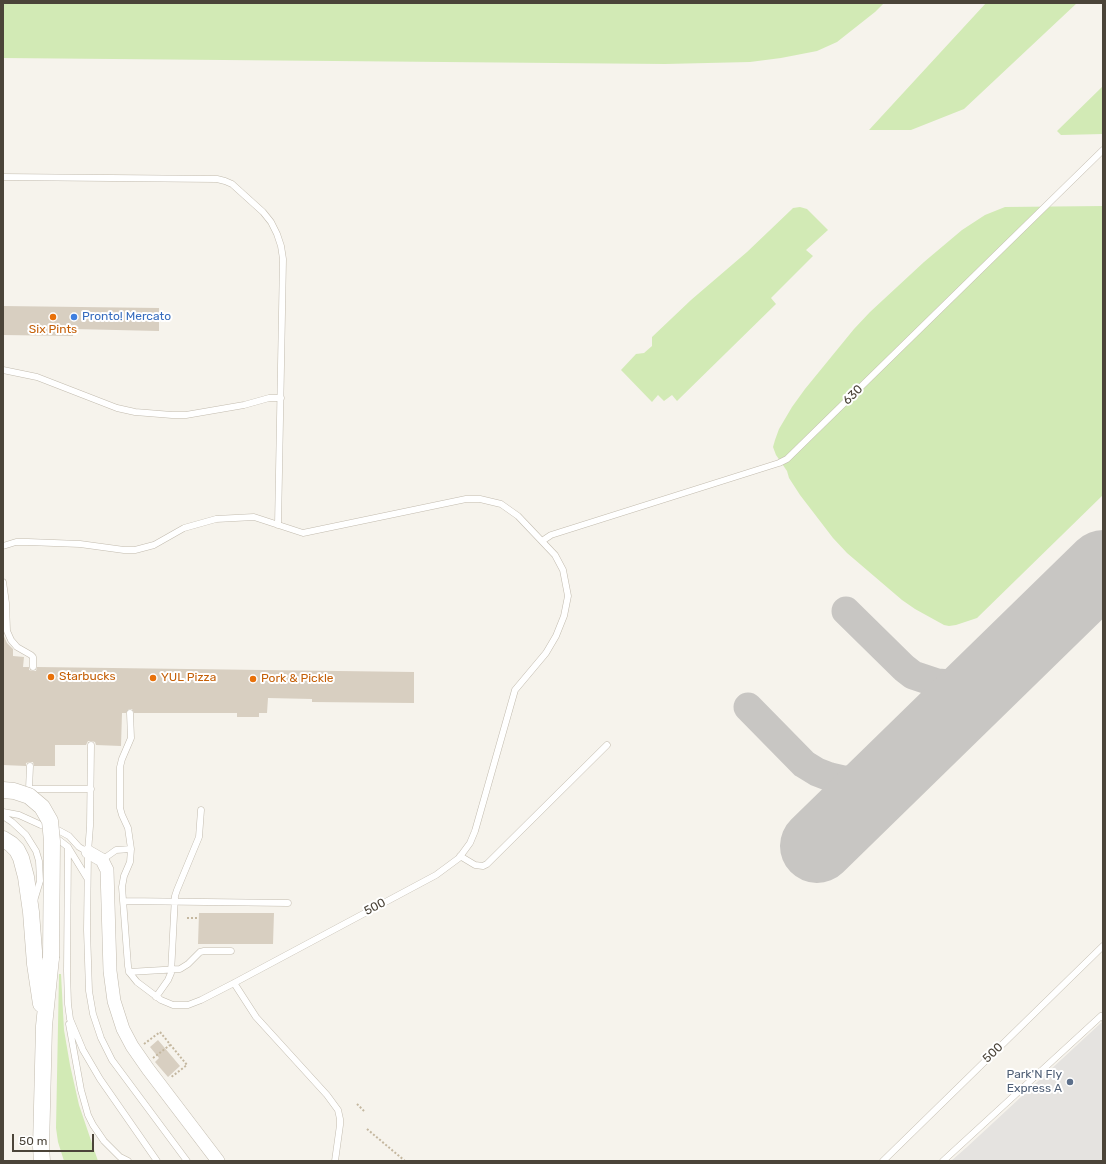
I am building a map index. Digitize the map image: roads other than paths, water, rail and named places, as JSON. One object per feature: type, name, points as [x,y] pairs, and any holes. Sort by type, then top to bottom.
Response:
[{"type":"street","points":[[3,790],[29,796],[42,807],[50,822],[52,841],[50,958],[44,1026],[41,1158]]},
{"type":"street","points":[[3,839],[11,844],[21,858],[26,877],[31,912],[35,964],[44,1026]]},
{"type":"street","points":[[88,852],[102,860],[107,870],[110,977],[113,996],[121,1024],[132,1046],[148,1069],[218,1161]]},
{"type":"lane","name":"630","points":[[542,541],[551,535],[779,463],[787,459],[1103,150]]},
{"type":"lane","points":[[3,177],[217,179],[235,186],[259,207],[267,217],[277,234],[281,246],[283,276],[278,525]]},
{"type":"lane","points":[[3,370],[37,377],[117,408],[155,414],[186,415],[244,405],[269,398],[281,398]]},
{"type":"lane","name":"500","points":[[3,546],[21,541],[80,544],[135,550],[154,545],[184,528],[216,519],[254,517],[303,533],[466,499],[480,499],[495,502],[506,507],[518,516],[555,555],[563,570],[568,596],[566,609],[556,636],[546,654],[515,690],[472,837],[460,856],[436,874],[234,983],[192,1004],[183,1006],[173,1005],[156,997]]},
{"type":"lane","points":[[3,582],[6,603],[7,631],[11,640],[17,647],[33,657],[33,667]]},
{"type":"lane","points":[[130,713],[131,738],[120,767],[120,808],[128,828],[131,848],[130,862],[123,881],[123,901],[129,972],[137,982],[156,997],[168,980],[171,970],[177,890],[199,837],[201,810]]},
{"type":"lane","points":[[91,745],[90,826],[87,878],[87,943],[88,980],[96,1025],[115,1064],[187,1161]]},
{"type":"lane","points":[[460,856],[475,865],[483,866],[487,864],[607,745]]},
{"type":"lane","points":[[30,766],[29,788],[91,789]]},
{"type":"lane","points":[[3,812],[19,815],[64,833],[79,847],[88,852]]},
{"type":"lane","points":[[3,816],[26,835],[36,851],[40,881],[31,912]]},
{"type":"lane","points":[[41,825],[68,847],[87,878]]},
{"type":"lane","points":[[68,847],[68,1004],[81,1090],[88,1115],[93,1125],[104,1141],[120,1157],[128,1161]]},
{"type":"lane","points":[[102,860],[116,850],[131,848]]},
{"type":"lane","points":[[123,901],[288,903]]},
{"type":"lane","name":"500","points":[[883,1161],[1103,946]]},
{"type":"lane","points":[[129,972],[180,970],[200,952],[231,951]]},
{"type":"lane","points":[[234,983],[256,1017],[327,1095],[338,1110],[340,1125],[335,1161]]},
{"type":"lane","points":[[68,1004],[73,1027],[94,1070],[157,1161]]},
{"type":"lane","points":[[943,1161],[1101,1016],[1103,1018]]},
{"type":"place","name":"Six Pints","points":[[53,317]]},
{"type":"place","name":"Pronto! Mercato","points":[[74,317]]},
{"type":"place","name":"Starbucks","points":[[51,677]]},
{"type":"place","name":"YUL Pizza","points":[[153,678]]},
{"type":"place","name":"Pork & Pickle","points":[[253,679]]},
{"type":"place","name":"Park'N Fly Express A","points":[[1070,1082]]}]
